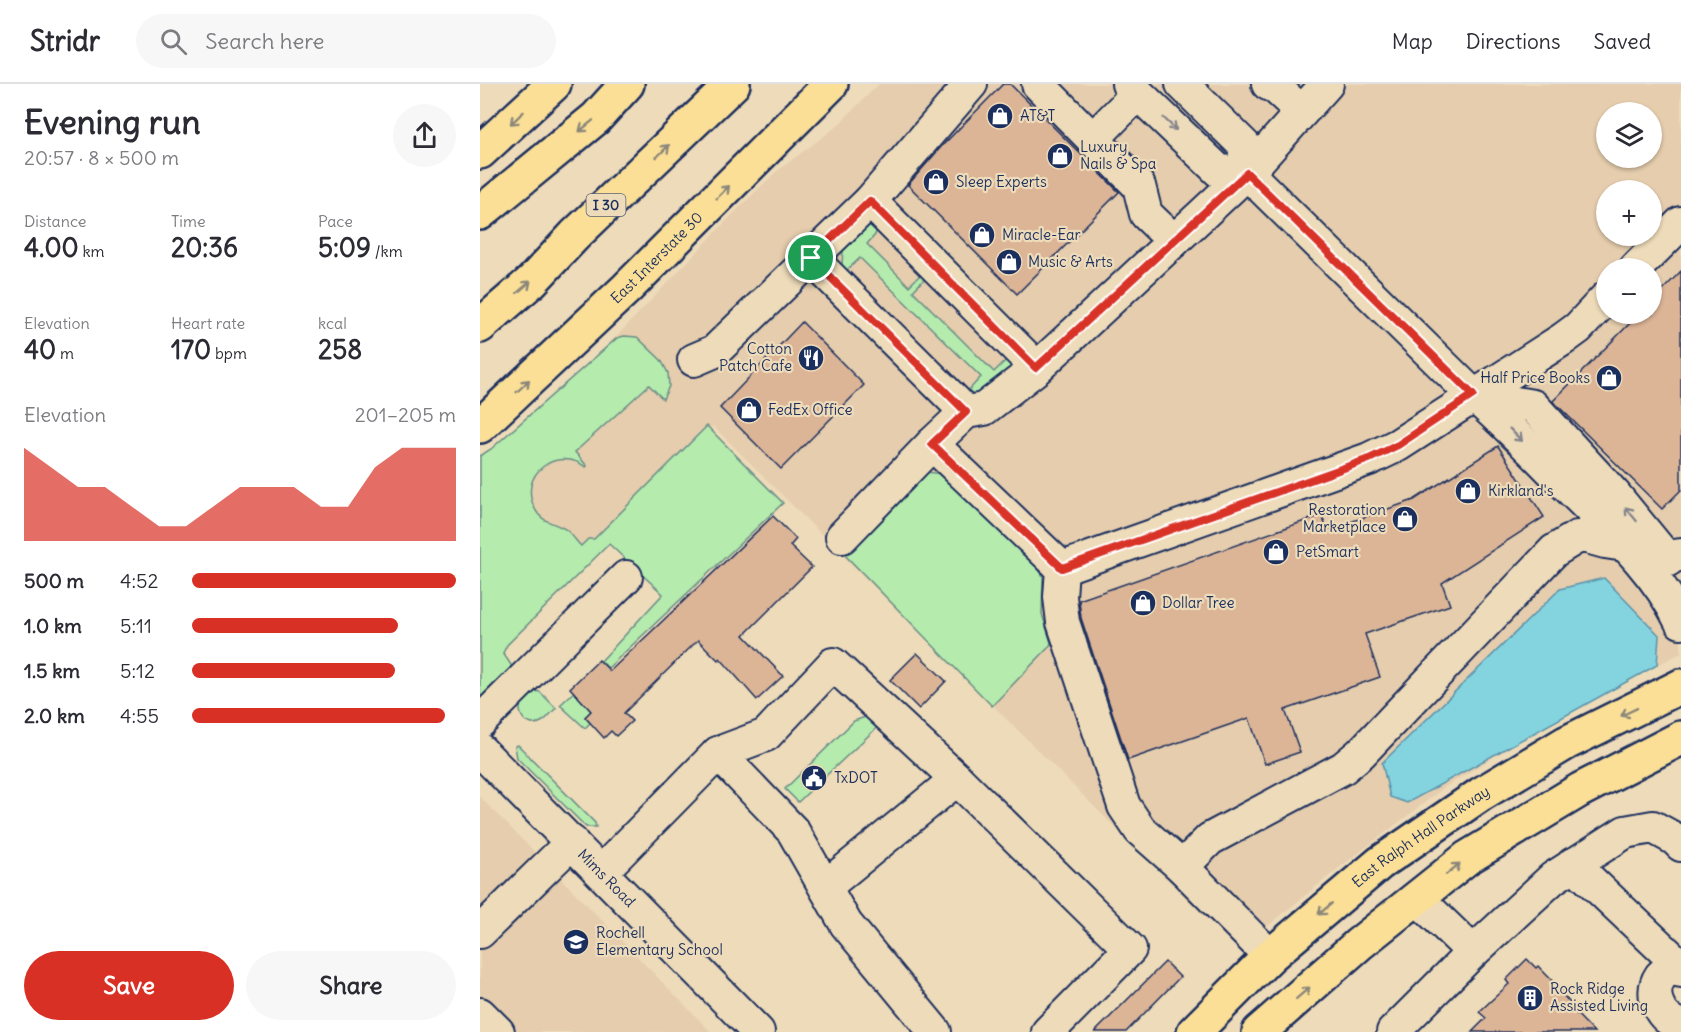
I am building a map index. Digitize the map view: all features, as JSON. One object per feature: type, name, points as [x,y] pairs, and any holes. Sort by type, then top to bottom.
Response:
[{"type":"main road","points":[[480,152],[554,84]]},
{"type":"main road","points":[[480,213],[597,117],[627,84]]},
{"type":"main road","name":"I 30","points":[[480,326],[532,281],[575,235],[733,84]]},
{"type":"main road","name":"East Interstate 30","points":[[480,426],[627,288],[831,84]]},
{"type":"main road","name":"East Ralph Hall Parkway","points":[[1194,1032],[1270,956],[1380,863],[1481,794],[1566,743],[1681,686]]},
{"type":"main road","points":[[1259,1032],[1359,944],[1467,858],[1561,801],[1681,738]]},
{"type":"street","points":[[694,360],[715,351],[870,201],[970,84]]},
{"type":"street","points":[[1038,84],[1139,186],[1146,214],[1174,241]]},
{"type":"street","points":[[1182,84],[1244,145],[1247,173],[1473,395],[1497,415],[1625,545],[1655,578],[1681,622]]},
{"type":"street","points":[[1268,84],[1276,88],[1301,111]]},
{"type":"street","points":[[842,537],[966,412],[984,409],[1036,368],[1247,173],[1327,84]]},
{"type":"street","points":[[1093,140],[1133,89],[1219,171],[1247,173]]},
{"type":"street","points":[[870,201],[1036,368]]},
{"type":"street","points":[[1646,258],[1681,223]]},
{"type":"street","points":[[811,258],[966,412]]},
{"type":"street","points":[[1062,568],[1369,459],[1398,445],[1563,339],[1578,328],[1596,309]]},
{"type":"street","points":[[1473,395],[1533,406],[1676,563]]},
{"type":"street","points":[[932,444],[1062,568]]},
{"type":"street","points":[[1182,867],[1210,839],[1343,768],[1361,753],[1554,551],[1577,537],[1587,537],[1625,545],[1676,563]]},
{"type":"street","points":[[1062,568],[1060,597],[1063,622],[1124,806],[1140,830],[1182,867],[1270,956]]},
{"type":"street","points":[[480,722],[626,577]]},
{"type":"street","points":[[601,872],[718,753],[766,735],[833,664],[957,779],[1130,949],[1048,1032]]},
{"type":"street","name":"Mims Road","points":[[480,750],[758,1032]]},
{"type":"street","points":[[718,753],[793,831],[846,924],[935,1032]]},
{"type":"street","points":[[825,887],[957,779]]},
{"type":"street","points":[[1393,1032],[1537,892],[1573,864],[1625,832],[1653,827],[1675,839],[1681,845]]},
{"type":"street","points":[[480,932],[572,842]]},
{"type":"street","points":[[1573,864],[1670,956],[1676,970],[1661,975],[1655,988],[1656,1002],[1664,1015],[1675,1024],[1681,1025]]},
{"type":"street","points":[[1417,898],[1473,952]]},
{"type":"street","points":[[480,1014],[498,1032]]},
{"type":"shaded area","points":[[879,84],[1681,84],[1681,653],[1574,707],[1445,787],[1340,867],[1238,950],[713,426],[573,565],[480,468],[574,381],[776,172],[836,127]]},
{"type":"shaded area","name":"Rochell Elementary School","points":[[480,797],[577,895],[711,1032],[480,1032]]},
{"type":"green space","points":[[869,224],[877,229],[867,244],[909,286],[921,274],[925,278],[913,291],[994,372],[1007,359],[1014,367],[994,389],[982,394],[967,392],[981,377],[860,258],[845,272],[842,264],[843,251]]},
{"type":"green space","points":[[637,337],[661,360],[668,373],[669,386],[663,399],[649,385],[575,452],[586,467],[574,461],[563,460],[552,462],[535,475],[531,485],[531,497],[541,517],[565,529],[581,546],[588,539],[594,539],[707,426],[783,503],[608,668],[601,661],[663,594],[609,544],[507,645],[503,653],[511,665],[511,675],[480,704],[480,456],[491,449],[617,338]]},
{"type":"green space","points":[[925,472],[944,474],[1037,567],[1043,576],[1042,614],[1051,643],[992,706],[843,553],[916,477]]},
{"type":"green space","points":[[535,691],[540,692],[556,708],[545,720],[536,724],[524,720],[520,708],[526,695]]},
{"type":"green space","points":[[574,692],[591,711],[585,717],[590,723],[585,728],[560,705]]},
{"type":"green space","points":[[868,716],[886,719],[798,802],[785,789],[854,721]]},
{"type":"green space","points":[[518,745],[595,823],[596,827],[586,827],[517,758],[515,746]]},
{"type":"water","points":[[1604,578],[1659,635],[1657,665],[1407,803],[1390,797],[1382,763],[1560,589]]},
{"type":"building","points":[[1003,84],[1010,84],[1119,192],[1017,294],[908,185],[941,147]]},
{"type":"building","points":[[1681,271],[1681,490],[1662,509],[1553,401],[1629,324],[1662,324],[1662,291]]},
{"type":"building","points":[[802,322],[864,385],[781,469],[720,408]]},
{"type":"building","points":[[1498,446],[1544,517],[1442,583],[1450,605],[1365,634],[1380,677],[1285,710],[1300,752],[1265,764],[1249,718],[1128,760],[1081,618],[1079,600],[1322,515],[1327,530],[1414,500]]},
{"type":"building","points":[[773,516],[796,539],[790,546],[812,567],[744,635],[783,676],[757,700],[720,658],[718,660],[698,640],[624,713],[632,721],[616,736],[611,731],[604,738],[585,717],[591,711],[570,688],[599,660],[610,671]]},
{"type":"building","points":[[917,653],[946,681],[919,709],[890,680]]},
{"type":"building","name":"Rock Ridge Assisted Living","points":[[1527,959],[1536,968],[1538,966],[1563,992],[1562,994],[1570,1003],[1568,1005],[1594,1032],[1472,1032],[1486,1018],[1479,1012],[1509,984],[1506,980]]},
{"type":"building","points":[[1165,962],[1180,977],[1126,1032],[1095,1032]]},
{"type":"place","name":"AT&T","points":[[1000,116]]},
{"type":"place","name":"Luxury Nails & Spa","points":[[1060,156]]},
{"type":"place","name":"Sleep Experts","points":[[936,182]]},
{"type":"place","name":"Miracle-Ear","points":[[982,235]]},
{"type":"place","name":"Music & Arts","points":[[1009,262]]},
{"type":"place","name":"Cotton Patch Cafe","points":[[811,358]]},
{"type":"place","name":"Half Price Books","points":[[1609,378]]},
{"type":"place","name":"FedEx Office","points":[[749,410]]},
{"type":"place","name":"Kirkland's","points":[[1468,491]]},
{"type":"place","name":"Restoration Marketplace","points":[[1405,519]]},
{"type":"place","name":"PetSmart","points":[[1276,552]]},
{"type":"place","name":"Dollar Tree","points":[[1143,603]]},
{"type":"place","name":"TxDOT","points":[[814,778]]},
{"type":"place","name":"Rochell Elementary School","points":[[576,942]]},
{"type":"place","name":"Rock Ridge Assisted Living","points":[[1530,998]]},
{"type":"route","points":[[1247,173],[1473,395],[1398,445],[1369,459],[1062,568],[932,444],[966,412],[811,258],[870,201],[1036,368],[1247,173]]}]
